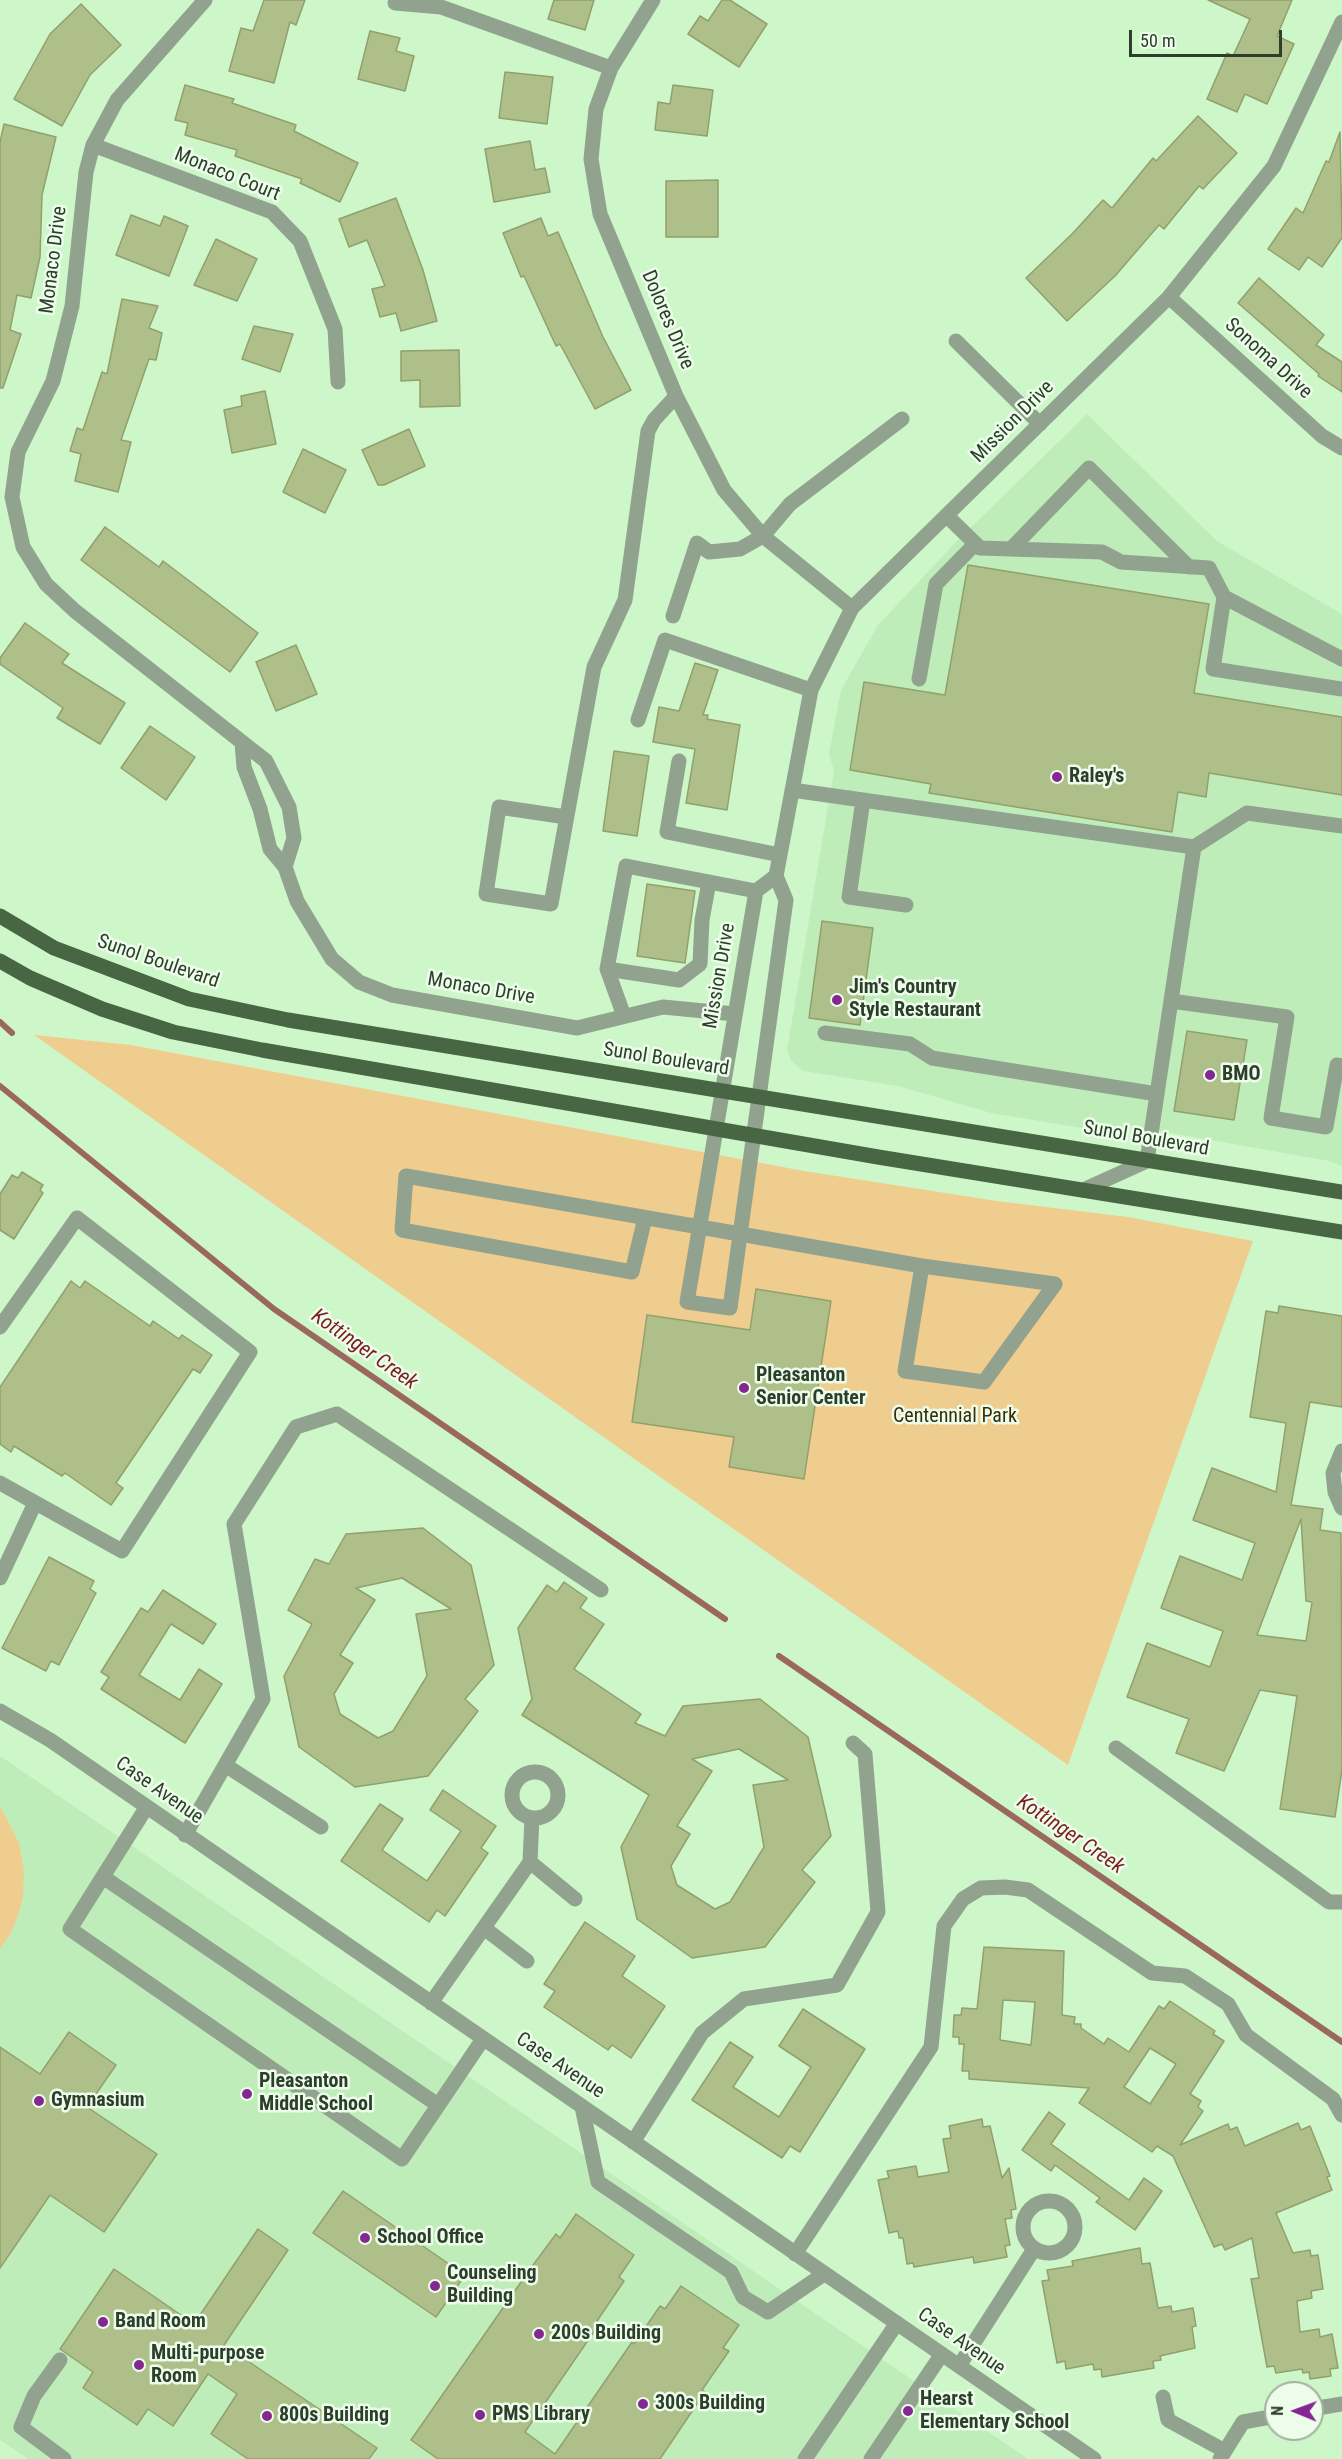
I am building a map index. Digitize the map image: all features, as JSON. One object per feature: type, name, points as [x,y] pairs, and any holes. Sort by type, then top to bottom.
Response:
[{"type":"main road","name":"Sunol Boulevard","points":[[0,916],[54,948],[189,999],[288,1020],[1342,1192]]},
{"type":"main road","points":[[0,961],[30,978],[102,1009],[173,1032],[273,1052],[753,1136],[1342,1232]]},
{"type":"street","name":"Monaco Drive","points":[[206,0],[117,100],[93,145],[84,182],[72,306],[53,381],[18,452],[12,497],[23,547],[46,584],[75,611],[266,761],[289,807],[294,838],[285,867]]},
{"type":"street","name":"Dolores Drive","points":[[653,0],[611,68],[596,109],[591,159],[600,214],[676,396],[724,490],[763,536],[852,608]]},
{"type":"street","points":[[395,3],[441,7],[611,68]]},
{"type":"street","name":"Mission Drive","points":[[756,891],[687,1302],[730,1308],[786,900],[776,876],[811,690],[852,608],[1169,297],[1274,166],[1342,22]]},
{"type":"street","name":"Monaco Court","points":[[93,145],[272,212],[300,241],[335,329],[338,382]]},
{"type":"street","name":"Sonoma Drive","points":[[1169,297],[1322,436],[1342,448]]},
{"type":"street","points":[[956,341],[1040,424]]},
{"type":"street","points":[[566,817],[499,807],[486,894],[551,904],[594,667],[625,600],[648,431],[654,420],[676,396]]},
{"type":"street","points":[[673,616],[697,543],[709,552],[740,549],[763,536],[790,504],[902,420]]},
{"type":"street","points":[[1011,549],[1089,468],[1189,567]]},
{"type":"street","points":[[947,516],[980,548],[1102,552],[1121,562],[1209,568],[1224,597],[1342,659]]},
{"type":"street","points":[[919,679],[936,584],[975,544]]},
{"type":"street","points":[[1224,597],[1213,669],[1342,689]]},
{"type":"street","points":[[638,720],[665,640],[811,690]]},
{"type":"street","name":"Monaco Drive","points":[[242,743],[244,767],[260,809],[270,849],[285,867],[297,901],[332,959],[359,982],[392,995],[577,1028],[663,1007],[735,1014]]},
{"type":"street","points":[[679,761],[667,832],[780,855]]},
{"type":"street","points":[[792,790],[1194,847],[1247,813],[1342,826]]},
{"type":"street","points":[[863,800],[849,897],[906,905]]},
{"type":"street","points":[[1083,1190],[1147,1161],[1194,847]]},
{"type":"street","points":[[624,1016],[607,969],[626,866],[756,891],[776,876]]},
{"type":"street","points":[[607,969],[679,980],[700,964],[702,920],[709,882]]},
{"type":"street","points":[[1171,1001],[1287,1017],[1271,1118],[1326,1127],[1335,1122],[1337,1065],[1342,1066]]},
{"type":"street","points":[[825,1034],[910,1044],[932,1059],[1157,1094]]},
{"type":"street","points":[[645,1218],[632,1272],[402,1230],[406,1176],[922,1266],[1055,1284],[984,1382],[905,1371],[922,1266]]},
{"type":"street","points":[[0,1327],[77,1218],[250,1352],[122,1551],[0,1483]]},
{"type":"street","points":[[185,1835],[262,1699],[234,1524],[296,1427],[337,1414],[601,1590]]},
{"type":"street","points":[[1342,1451],[1333,1473],[1335,1492],[1342,1508]]},
{"type":"street","points":[[0,1578],[35,1503]]},
{"type":"street","name":"Case Avenue","points":[[0,1711],[50,1740],[1094,2459]]},
{"type":"street","points":[[633,2142],[702,2033],[744,1999],[837,1985],[878,1912],[865,1754],[853,1743]]},
{"type":"street","points":[[1116,1748],[1329,1902],[1342,1902]]},
{"type":"street","points":[[225,1765],[321,1827]]},
{"type":"street","points":[[146,1808],[70,1929],[402,2159],[483,2039]]},
{"type":"street","points":[[431,2003],[530,1862],[532,1818]]},
{"type":"street","points":[[530,1862],[575,1899]]},
{"type":"street","points":[[103,1876],[438,2105]]},
{"type":"street","points":[[795,2254],[931,2047],[945,1926],[963,1899],[981,1888],[1005,1887],[1028,1890],[1152,1973],[1185,1976],[1228,2004],[1246,2035],[1333,2099],[1342,2115]]},
{"type":"street","points":[[484,1928],[527,1961]]},
{"type":"street","points":[[582,2107],[598,2182],[731,2272],[743,2297],[768,2312],[824,2274]]},
{"type":"street","points":[[959,2366],[1034,2249]]},
{"type":"street","points":[[805,2459],[897,2323]]},
{"type":"street","points":[[871,2459],[942,2354]]},
{"type":"street","points":[[60,2360],[34,2396],[21,2427],[64,2459]]},
{"type":"street","points":[[1163,2397],[1168,2420],[1222,2455],[1243,2422],[1264,2418]]},
{"type":"street","points":[[1324,2407],[1342,2404]]},
{"type":"shaded area","points":[[1087,414],[1217,541],[1342,614],[1342,1166],[1329,1161],[1131,1126],[1118,1134],[991,1113],[898,1086],[803,1071],[791,1061],[787,1050],[834,771],[829,754],[841,690],[878,625],[955,543]]},
{"type":"shaded area","name":"Pleasanton Middle School","points":[[0,1756],[1028,2459],[28,2459],[0,2440]]},
{"type":"green space","name":"Centennial Park","points":[[34,1035],[131,1045],[804,1171],[997,1201],[1128,1217],[1253,1241],[1068,1765]]},
{"type":"green space","points":[[0,1806],[19,1843],[24,1870],[23,1897],[18,1915],[11,1933],[0,1949]]},
{"type":"building","points":[[264,0],[305,0],[296,25],[290,22],[274,83],[229,71],[241,28],[253,31]]},
{"type":"building","points":[[554,0],[594,0],[585,30],[548,19]]},
{"type":"building","points":[[722,0],[730,0],[767,24],[739,67],[688,34],[700,16],[708,21]]},
{"type":"building","points":[[1208,0],[1292,0],[1277,36],[1294,44],[1267,104],[1245,94],[1237,112],[1207,99],[1227,53],[1233,56],[1250,19]]},
{"type":"building","points":[[81,4],[121,45],[90,75],[62,126],[14,99],[50,34]]},
{"type":"building","points":[[370,31],[400,38],[396,51],[414,56],[405,91],[358,79]]},
{"type":"building","points":[[505,72],[553,77],[547,124],[499,118]]},
{"type":"building","points":[[185,85],[234,99],[232,103],[296,125],[294,131],[358,163],[340,202],[300,183],[302,179],[235,156],[237,150],[185,135],[188,123],[175,120]]},
{"type":"building","points":[[673,85],[713,90],[707,136],[655,130],[658,102],[670,104]]},
{"type":"building","points":[[1198,116],[1237,153],[1203,189],[1199,186],[1164,229],[1159,225],[1115,276],[1067,321],[1026,278],[1073,233],[1103,200],[1112,208],[1153,158],[1156,161]]},
{"type":"building","points":[[4,124],[56,137],[42,195],[40,257],[31,298],[17,295],[10,330],[21,334],[3,388],[0,388],[0,142]]},
{"type":"building","points":[[1340,132],[1342,238],[1322,267],[1308,257],[1299,270],[1268,249],[1296,208],[1303,213],[1326,161],[1329,162]]},
{"type":"building","points":[[530,141],[535,170],[545,168],[550,192],[494,202],[485,149]]},
{"type":"building","points":[[718,180],[718,237],[666,237],[666,181]]},
{"type":"building","points":[[396,198],[423,270],[437,321],[401,331],[396,313],[380,317],[372,289],[385,286],[367,240],[349,247],[339,219]]},
{"type":"building","points":[[131,215],[160,226],[164,216],[188,226],[169,276],[116,255]]},
{"type":"building","points":[[541,218],[548,236],[558,232],[603,337],[631,390],[595,409],[560,344],[556,346],[524,276],[521,277],[503,233]]},
{"type":"building","points":[[216,239],[257,259],[237,301],[194,285]]},
{"type":"building","points":[[1259,278],[1324,335],[1316,345],[1342,362],[1342,392],[1318,376],[1319,374],[1238,303]]},
{"type":"building","points":[[122,299],[158,306],[149,328],[162,333],[156,360],[149,359],[121,440],[131,442],[118,492],[75,481],[81,454],[70,451],[77,428],[83,430],[102,372],[107,374]]},
{"type":"building","points":[[254,326],[293,334],[280,372],[242,359]]},
{"type":"building","points":[[459,350],[460,406],[420,407],[420,380],[401,381],[401,351]]},
{"type":"building","points":[[265,391],[276,444],[232,453],[224,410],[242,406],[241,396]]},
{"type":"building","points":[[409,429],[425,466],[384,485],[378,485],[362,450]]},
{"type":"building","points":[[303,449],[346,470],[325,513],[283,492]]},
{"type":"building","points":[[105,527],[159,567],[163,561],[258,633],[230,672],[81,560]]},
{"type":"building","points":[[968,565],[1209,604],[1194,693],[1342,717],[1342,795],[1209,773],[1206,797],[1178,792],[1172,832],[929,793],[931,784],[850,770],[864,682],[945,695]]},
{"type":"building","points":[[25,623],[69,654],[62,663],[125,703],[100,744],[57,718],[63,708],[0,664],[0,658]]},
{"type":"building","points":[[296,645],[317,694],[276,711],[256,662]]},
{"type":"building","points":[[695,663],[718,670],[703,715],[708,715],[707,719],[740,725],[727,810],[686,803],[695,749],[653,742],[659,707],[679,711]]},
{"type":"building","points":[[150,726],[195,757],[166,800],[121,768]]},
{"type":"building","points":[[614,751],[649,756],[637,836],[603,831]]},
{"type":"building","points":[[647,884],[695,891],[685,963],[637,956]]},
{"type":"building","points":[[822,921],[873,928],[860,1025],[809,1018]]},
{"type":"building","name":"BMO","points":[[1187,1031],[1247,1040],[1234,1120],[1174,1111]]},
{"type":"building","points":[[22,1172],[43,1185],[40,1190],[43,1193],[14,1239],[0,1230],[0,1194],[12,1175],[18,1178]]},
{"type":"building","points":[[71,1281],[80,1288],[85,1281],[150,1326],[153,1321],[179,1339],[182,1335],[212,1355],[200,1373],[193,1369],[116,1483],[123,1488],[111,1505],[65,1473],[62,1476],[14,1446],[11,1452],[0,1444],[0,1387]]},
{"type":"building","points":[[756,1289],[831,1301],[804,1479],[729,1467],[734,1437],[632,1422],[647,1315],[750,1330]]},
{"type":"building","points":[[1279,1306],[1342,1316],[1342,1407],[1310,1402],[1291,1505],[1323,1509],[1320,1530],[1341,1533],[1342,1770],[1335,1817],[1280,1809],[1297,1696],[1260,1690],[1224,1771],[1176,1753],[1189,1719],[1127,1697],[1147,1643],[1210,1667],[1223,1631],[1161,1608],[1180,1556],[1242,1580],[1255,1543],[1193,1520],[1212,1468],[1276,1492],[1286,1423],[1250,1417],[1266,1311],[1278,1313]],"holes":[[[1301,1519],[1306,1601],[1312,1602],[1306,1641],[1257,1635]]]},
{"type":"building","points":[[423,1528],[471,1565],[494,1665],[465,1699],[478,1711],[428,1776],[355,1787],[299,1747],[284,1676],[312,1624],[288,1610],[315,1559],[329,1564],[346,1534]],"holes":[[[402,1578],[451,1609],[416,1614],[427,1676],[393,1731],[378,1738],[340,1714],[334,1694],[353,1663],[340,1655],[375,1600],[356,1588]]]},
{"type":"building","points":[[49,1557],[94,1581],[90,1589],[96,1593],[59,1665],[51,1661],[46,1671],[2,1648]]},
{"type":"building","points":[[564,1582],[587,1598],[580,1608],[604,1624],[574,1669],[641,1714],[635,1723],[665,1736],[683,1706],[760,1699],[808,1737],[831,1836],[802,1870],[815,1882],[765,1947],[692,1958],[637,1919],[621,1847],[649,1795],[522,1715],[532,1699],[518,1628],[547,1585],[557,1592]],"holes":[[[739,1749],[788,1780],[753,1785],[764,1847],[730,1902],[715,1909],[677,1885],[671,1866],[690,1834],[677,1826],[712,1771],[692,1759]]]},
{"type":"building","points":[[163,1590],[216,1624],[203,1644],[171,1624],[139,1675],[180,1700],[199,1669],[222,1684],[185,1743],[101,1689],[109,1677],[101,1672],[141,1608],[148,1612]]},
{"type":"building","points":[[443,1790],[496,1826],[481,1848],[488,1853],[445,1916],[437,1910],[429,1922],[341,1861],[380,1804],[403,1819],[382,1850],[427,1881],[461,1831],[430,1810]]},
{"type":"building","points":[[585,1922],[635,1956],[622,1976],[665,2006],[631,2058],[612,2045],[608,2050],[544,2007],[555,1991],[544,1984]]},
{"type":"building","points":[[984,1947],[1064,1951],[1062,2015],[1075,2017],[1074,2024],[1081,2024],[1081,2028],[1104,2044],[1108,2038],[1129,2052],[1159,2006],[1164,2009],[1170,2001],[1215,2031],[1213,2034],[1224,2041],[1190,2094],[1201,2101],[1198,2107],[1203,2111],[1180,2145],[1228,2124],[1230,2130],[1237,2127],[1245,2146],[1298,2123],[1301,2130],[1310,2126],[1330,2176],[1327,2177],[1332,2190],[1276,2213],[1293,2253],[1310,2250],[1311,2256],[1318,2255],[1323,2289],[1311,2291],[1312,2298],[1297,2301],[1300,2332],[1319,2329],[1320,2337],[1332,2334],[1338,2368],[1330,2369],[1331,2376],[1310,2379],[1309,2372],[1303,2373],[1302,2369],[1276,2373],[1274,2366],[1267,2367],[1251,2279],[1259,2278],[1252,2238],[1225,2250],[1222,2244],[1214,2247],[1173,2156],[1157,2146],[1152,2152],[1079,2103],[1089,2088],[969,2079],[969,2071],[962,2071],[964,2044],[959,2044],[959,2037],[953,2037],[954,2015],[961,2015],[962,2008],[977,2009]],"holes":[[[1003,2000],[1035,2002],[1031,2045],[1000,2040]],[[1150,2048],[1176,2064],[1150,2104],[1124,2087]]]},
{"type":"building","points":[[803,2009],[865,2049],[800,2152],[790,2146],[782,2158],[692,2100],[730,2042],[753,2057],[733,2087],[779,2117],[811,2067],[779,2046]]},
{"type":"building","name":"Gymnasium","points":[[69,2032],[116,2065],[87,2107],[157,2154],[104,2232],[50,2195],[0,2268],[0,2047],[40,2074]]},
{"type":"building","points":[[1049,2112],[1065,2124],[1051,2144],[1129,2200],[1144,2178],[1162,2191],[1135,2230],[1096,2202],[1100,2198],[1055,2165],[1051,2171],[1022,2150]]},
{"type":"building","points":[[982,2119],[983,2127],[990,2126],[1002,2178],[1009,2168],[1016,2209],[1011,2210],[1012,2218],[1005,2219],[1010,2245],[1005,2246],[1007,2257],[974,2263],[973,2257],[914,2267],[913,2263],[907,2264],[903,2238],[899,2238],[898,2231],[889,2233],[878,2180],[889,2178],[887,2171],[916,2166],[918,2177],[949,2172],[943,2139],[951,2138],[949,2126]]},
{"type":"building","name":"School Office","points":[[343,2191],[465,2275],[436,2317],[313,2233]]},
{"type":"building","points":[[576,2214],[634,2255],[619,2277],[624,2281],[597,2321],[600,2323],[525,2432],[555,2454],[632,2342],[634,2344],[660,2306],[665,2309],[681,2286],[739,2325],[723,2348],[729,2351],[702,2390],[705,2392],[660,2459],[438,2459],[411,2440],[528,2272],[556,2234],[560,2238]]},
{"type":"building","points":[[258,2229],[288,2250],[224,2345],[377,2448],[369,2459],[248,2459],[211,2434],[237,2394],[208,2374],[173,2426],[148,2409],[137,2425],[83,2388],[93,2372],[60,2349],[114,2269],[194,2324]]},
{"type":"building","points":[[1140,2248],[1142,2264],[1150,2263],[1158,2308],[1171,2306],[1172,2312],[1193,2308],[1196,2326],[1192,2327],[1195,2348],[1160,2356],[1161,2360],[1153,2361],[1154,2368],[1102,2377],[1101,2369],[1094,2370],[1093,2364],[1066,2369],[1065,2361],[1057,2363],[1042,2281],[1049,2280],[1047,2270],[1073,2266],[1072,2261]]},
{"type":"waterway","points":[[0,1022],[12,1033]]},
{"type":"waterway","name":"Kottinger Creek","points":[[0,1086],[274,1309],[725,1619]]},
{"type":"waterway","name":"Kottinger Creek","points":[[779,1656],[1342,2042]]},
{"type":"place","name":"Raley's","points":[[1057,777]]},
{"type":"place","name":"Jim's Country Style Restaurant","points":[[837,1000]]},
{"type":"place","name":"BMO","points":[[1210,1075]]},
{"type":"place","name":"Pleasanton Senior Center","points":[[744,1388]]},
{"type":"place","name":"Pleasanton Middle School","points":[[247,2094]]},
{"type":"place","name":"Gymnasium","points":[[39,2101]]},
{"type":"place","name":"School Office","points":[[365,2238]]},
{"type":"place","name":"Counseling Building","points":[[435,2286]]},
{"type":"place","name":"Band Room","points":[[103,2322]]},
{"type":"place","name":"200s Building","points":[[539,2334]]},
{"type":"place","name":"Multi-purpose Room","points":[[139,2365]]},
{"type":"place","name":"300s Building","points":[[643,2404]]},
{"type":"place","name":"Hearst Elementary School","points":[[908,2411]]},
{"type":"place","name":"PMS Library","points":[[480,2415]]},
{"type":"place","name":"800s Building","points":[[267,2416]]}]
